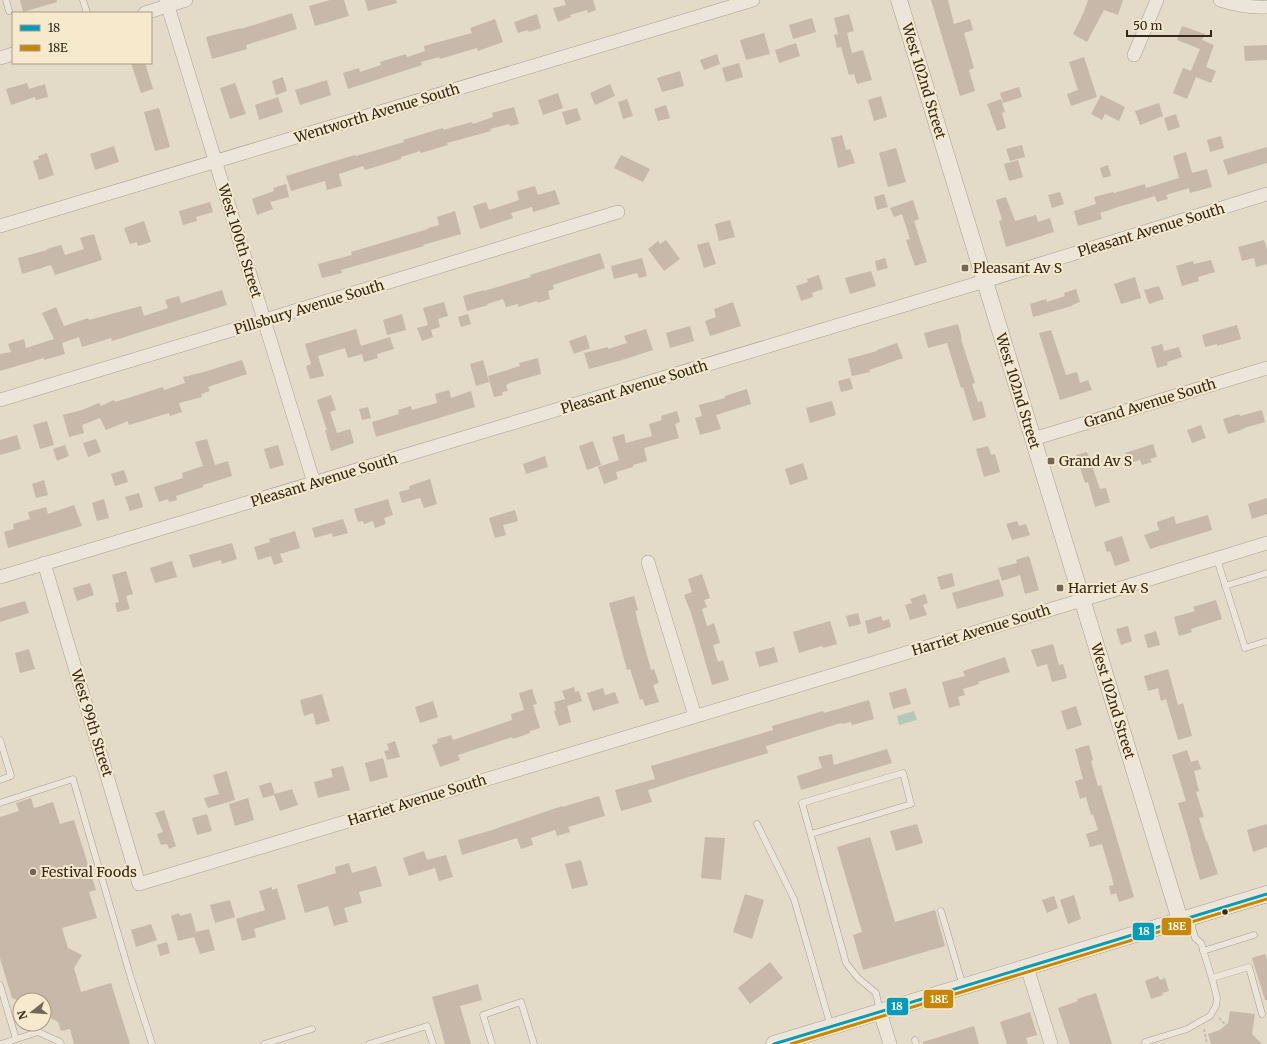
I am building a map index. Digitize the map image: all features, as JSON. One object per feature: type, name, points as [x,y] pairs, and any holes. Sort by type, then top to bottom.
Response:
[{"type":"street","points":[[147,12],[166,3],[186,0]]},
{"type":"street","name":"Wentworth Avenue South","points":[[0,226],[753,0]]},
{"type":"street","name":"West 102nd Street","points":[[899,0],[1082,600],[1185,919]]},
{"type":"street","points":[[1134,55],[1156,0]]},
{"type":"street","points":[[1220,0],[1232,4],[1257,8],[1267,7]]},
{"type":"street","name":"West 100th Street","points":[[166,3],[314,483]]},
{"type":"street","points":[[0,58],[12,54]]},
{"type":"street","name":"Pleasant Avenue South","points":[[0,577],[985,281],[1267,194]]},
{"type":"street","name":"Pillsbury Avenue South","points":[[0,400],[618,212]]},
{"type":"street","name":"Grand Avenue South","points":[[1033,439],[1267,368]]},
{"type":"street","name":"Harriet Avenue South","points":[[139,884],[1267,543]]},
{"type":"street","points":[[648,562],[695,716]]},
{"type":"street","name":"West 99th Street","points":[[44,563],[139,884]]},
{"type":"street","points":[[774,1044],[1267,894]]},
{"type":"street","points":[[1027,967],[1051,1044]]},
{"type":"street","points":[[880,1012],[890,1044]]},
{"type":"lane","points":[[6,0],[9,11]]},
{"type":"lane","points":[[83,0],[87,12]]},
{"type":"lane","points":[[1217,559],[1245,648],[1267,641]]},
{"type":"lane","points":[[1225,586],[1267,573]]},
{"type":"lane","points":[[0,740],[11,776],[0,780]]},
{"type":"lane","points":[[811,834],[911,804],[903,773],[802,803],[846,963],[858,978],[876,993],[880,1012]]},
{"type":"lane","points":[[0,803],[73,779],[130,975],[152,1044]]},
{"type":"lane","points":[[756,824],[794,899],[831,1027]]},
{"type":"lane","points":[[942,911],[964,986]]},
{"type":"lane","points":[[1145,1042],[1187,1029],[1210,1016],[1216,1006],[1217,998],[1201,943],[1195,938],[1185,919]]},
{"type":"lane","points":[[1203,951],[1254,935]]},
{"type":"lane","points":[[1212,978],[1249,967],[1262,1014]]},
{"type":"lane","points":[[0,985],[16,1039]]},
{"type":"lane","points":[[492,1044],[483,1015],[521,1002],[534,1044]]},
{"type":"lane","points":[[369,1044],[427,1026],[433,1044]]},
{"type":"lane","points":[[264,1044],[312,1029]]},
{"type":"lane","points":[[0,1044],[38,1032],[60,1042],[61,1044]]},
{"type":"path","points":[[1203,1020],[1207,1044]]},
{"type":"shaded area","points":[[914,711],[917,720],[899,725],[897,716]]},
{"type":"building","points":[[20,0],[57,0],[57,2],[23,12]]},
{"type":"building","points":[[330,0],[344,0],[349,16],[315,26],[309,6]]},
{"type":"building","points":[[365,0],[396,0],[397,3],[368,11]]},
{"type":"building","points":[[564,0],[593,0],[596,10],[588,13],[587,10],[570,15],[571,17],[558,22],[553,8],[566,5]]},
{"type":"building","points":[[931,0],[948,0],[954,24],[970,19],[973,30],[964,33],[974,68],[969,70],[975,91],[960,96]]},
{"type":"building","points":[[1088,0],[1123,0],[1118,15],[1104,10],[1087,42],[1073,34]]},
{"type":"building","points":[[292,13],[297,29],[246,45],[247,49],[212,59],[206,37],[241,29]]},
{"type":"building","points":[[537,14],[541,28],[529,32],[528,30],[518,33],[514,22]]},
{"type":"building","points":[[849,14],[854,31],[847,33],[852,53],[863,50],[872,80],[857,84],[854,74],[849,75],[841,47],[837,48],[834,35],[838,34],[834,18]]},
{"type":"building","points":[[812,18],[816,32],[793,39],[789,25]]},
{"type":"building","points":[[495,19],[503,42],[478,51],[477,48],[440,59],[439,57],[421,62],[422,65],[348,89],[343,73],[359,68],[360,72],[381,65],[380,62],[406,54],[407,57],[425,51],[424,46],[472,33],[470,28]]},
{"type":"building","points":[[1182,26],[1205,34],[1202,40],[1214,45],[1206,67],[1216,71],[1211,83],[1196,77],[1187,99],[1173,93],[1183,68],[1191,71],[1200,49],[1177,40]]},
{"type":"building","points":[[764,33],[770,54],[746,60],[740,40]]},
{"type":"building","points":[[796,43],[800,56],[779,63],[775,50]]},
{"type":"building","points":[[1267,45],[1267,60],[1245,61],[1244,46]]},
{"type":"building","points":[[717,54],[720,64],[704,70],[700,60]]},
{"type":"building","points":[[1084,57],[1097,97],[1071,106],[1067,94],[1078,90],[1069,62]]},
{"type":"building","points":[[739,63],[743,77],[726,82],[722,68]]},
{"type":"building","points":[[131,64],[145,64],[153,89],[141,93]]},
{"type":"building","points":[[680,71],[684,86],[662,92],[657,78]]},
{"type":"building","points":[[283,77],[287,91],[276,95],[272,81]]},
{"type":"building","points":[[327,80],[331,95],[300,105],[295,90]]},
{"type":"building","points":[[27,83],[29,89],[45,84],[48,97],[36,100],[35,97],[11,105],[6,89]]},
{"type":"building","points":[[235,83],[246,114],[230,119],[220,88]]},
{"type":"building","points":[[610,84],[615,96],[595,105],[590,93]]},
{"type":"building","points":[[1019,87],[1022,97],[1003,103],[1000,93]]},
{"type":"building","points":[[558,93],[563,108],[543,115],[538,100]]},
{"type":"building","points":[[1101,95],[1125,107],[1119,121],[1105,114],[1102,120],[1091,114]]},
{"type":"building","points":[[881,96],[887,117],[874,121],[868,100]]},
{"type":"building","points":[[278,97],[283,112],[259,120],[255,105]]},
{"type":"building","points":[[627,99],[633,116],[623,119],[618,102]]},
{"type":"building","points":[[1001,99],[1005,112],[1002,113],[1006,128],[997,131],[987,104]]},
{"type":"building","points":[[1159,103],[1163,116],[1140,125],[1135,111]]},
{"type":"building","points":[[666,105],[670,118],[658,121],[654,109]]},
{"type":"building","points":[[514,107],[519,124],[510,126],[509,124],[490,129],[491,131],[447,143],[448,145],[421,153],[420,151],[401,157],[401,159],[365,170],[363,166],[339,174],[342,186],[327,190],[325,181],[291,191],[286,176],[404,142],[403,140],[443,128],[443,130],[472,122],[473,124],[493,117],[492,113]]},
{"type":"building","points":[[159,108],[170,147],[155,151],[144,112]]},
{"type":"building","points":[[577,108],[581,120],[566,125],[562,112]]},
{"type":"building","points":[[1176,114],[1180,127],[1168,131],[1164,118]]},
{"type":"building","points":[[842,135],[846,150],[850,149],[855,163],[838,168],[831,138]]},
{"type":"building","points":[[1221,136],[1224,148],[1210,152],[1207,140]]},
{"type":"building","points":[[1022,145],[1025,157],[1010,161],[1006,149]]},
{"type":"building","points":[[114,146],[119,162],[95,170],[90,154]]},
{"type":"building","points":[[1267,147],[1267,163],[1228,175],[1223,160]]},
{"type":"building","points":[[896,148],[906,182],[888,187],[879,153]]},
{"type":"building","points":[[1186,152],[1192,173],[1207,169],[1212,187],[1190,193],[1189,188],[1166,195],[1168,199],[1157,202],[1155,196],[1100,213],[1102,219],[1078,226],[1074,211],[1096,204],[1094,197],[1145,184],[1146,188],[1179,178],[1173,156]]},
{"type":"building","points":[[47,153],[54,175],[39,180],[33,161],[39,159],[38,156]]},
{"type":"building","points":[[621,155],[650,169],[643,182],[614,168]]},
{"type":"building","points":[[1018,160],[1023,177],[1009,181],[1004,164]]},
{"type":"building","points":[[1108,165],[1111,176],[1103,178],[1100,168]]},
{"type":"building","points":[[286,184],[289,197],[270,202],[273,209],[257,215],[252,199],[274,191],[273,188]]},
{"type":"building","points":[[535,186],[538,195],[555,190],[560,204],[533,212],[532,207],[511,213],[513,218],[480,229],[473,206],[486,202],[489,210],[519,200],[517,191]]},
{"type":"building","points":[[1060,192],[1064,204],[1052,208],[1048,195]]},
{"type":"building","points":[[884,194],[888,207],[877,210],[874,197]]},
{"type":"building","points":[[1006,197],[1015,221],[1036,215],[1038,222],[1050,218],[1054,232],[1006,247],[999,221],[1002,220],[996,200]]},
{"type":"building","points":[[913,200],[919,219],[914,221],[927,262],[915,266],[906,240],[910,239],[902,214],[894,217],[890,208]]},
{"type":"building","points":[[210,202],[213,212],[196,217],[197,221],[183,225],[179,211]]},
{"type":"building","points":[[455,211],[461,234],[341,270],[342,273],[322,278],[318,264],[352,255],[351,252],[439,225],[437,217]]},
{"type":"building","points":[[730,220],[735,237],[719,241],[715,224]]},
{"type":"building","points":[[144,221],[151,242],[138,246],[137,242],[130,244],[124,228]]},
{"type":"building","points":[[94,234],[102,260],[55,275],[51,265],[22,274],[18,258],[61,245],[65,255],[84,249],[80,238]]},
{"type":"building","points":[[666,240],[680,259],[664,271],[648,249],[658,241],[660,244]]},
{"type":"building","points":[[1264,240],[1267,249],[1267,264],[1256,267],[1254,258],[1242,261],[1238,247]]},
{"type":"building","points":[[709,242],[716,264],[704,268],[697,245]]},
{"type":"building","points":[[600,253],[605,268],[553,285],[554,289],[548,291],[550,299],[538,303],[537,301],[518,307],[518,304],[506,307],[503,299],[467,311],[463,296],[531,277],[530,275]]},
{"type":"building","points":[[642,258],[647,276],[639,278],[637,273],[614,279],[611,266]]},
{"type":"building","points":[[885,258],[888,268],[877,271],[875,261]]},
{"type":"building","points":[[1211,260],[1215,272],[1198,277],[1199,281],[1182,286],[1176,266],[1193,261],[1194,264]]},
{"type":"building","points":[[871,271],[876,286],[850,294],[845,278]]},
{"type":"building","points":[[819,275],[823,289],[812,293],[813,297],[801,301],[796,286],[808,282],[807,279]]},
{"type":"building","points":[[1135,277],[1141,298],[1121,304],[1114,284]]},
{"type":"building","points":[[1159,286],[1164,299],[1149,304],[1144,290]]},
{"type":"building","points":[[1076,289],[1080,302],[1072,306],[1033,317],[1030,304],[1046,299],[1047,302],[1065,296],[1064,293]]},
{"type":"building","points":[[222,290],[227,305],[112,341],[111,338],[82,347],[79,337],[62,343],[65,354],[44,360],[44,358],[0,371],[0,354],[11,352],[8,344],[24,339],[26,348],[54,339],[42,313],[56,307],[64,326],[88,318],[89,320],[141,306],[144,316],[168,308],[165,300],[179,296],[181,303]]},
{"type":"building","points":[[444,302],[448,316],[438,319],[440,327],[431,330],[433,337],[422,341],[417,328],[428,325],[423,308]]},
{"type":"building","points":[[733,302],[741,326],[710,336],[705,321],[716,317],[714,309]]},
{"type":"building","points":[[402,314],[406,330],[387,335],[383,320]]},
{"type":"building","points":[[468,314],[471,324],[461,327],[458,317]]},
{"type":"building","points":[[958,324],[961,339],[975,383],[972,384],[978,402],[982,401],[986,417],[973,421],[963,387],[961,388],[947,343],[928,348],[924,333]]},
{"type":"building","points":[[1237,325],[1241,339],[1217,346],[1217,344],[1205,347],[1202,335]]},
{"type":"building","points":[[690,326],[694,341],[670,348],[666,333]]},
{"type":"building","points":[[356,329],[361,346],[390,337],[394,349],[377,354],[378,358],[364,362],[362,354],[348,358],[345,348],[318,356],[324,376],[310,379],[306,366],[311,364],[305,344]]},
{"type":"building","points":[[646,329],[653,350],[589,369],[584,353],[608,347],[608,349],[627,343],[624,336]]},
{"type":"building","points":[[1051,330],[1066,375],[1077,372],[1080,383],[1088,380],[1092,390],[1060,400],[1039,333]]},
{"type":"building","points":[[586,335],[590,348],[574,354],[569,341]]},
{"type":"building","points":[[897,343],[903,358],[869,370],[870,372],[852,376],[848,359],[877,351]]},
{"type":"building","points":[[1162,344],[1164,351],[1179,347],[1182,357],[1167,362],[1168,365],[1157,368],[1151,347]]},
{"type":"building","points":[[538,358],[541,374],[509,383],[506,385],[508,391],[502,392],[503,395],[494,397],[488,376],[520,366],[519,363]]},
{"type":"building","points":[[242,360],[247,374],[208,387],[210,391],[201,394],[202,397],[179,403],[182,412],[170,416],[169,413],[129,425],[128,421],[106,430],[100,418],[82,425],[84,433],[69,437],[63,415],[82,410],[99,403],[101,406],[114,400],[115,402],[163,387],[164,390],[185,383],[183,377]]},
{"type":"building","points":[[483,360],[489,382],[476,386],[470,364]]},
{"type":"building","points":[[850,378],[853,389],[841,392],[838,381]]},
{"type":"building","points":[[747,389],[751,404],[716,415],[721,429],[700,435],[695,418],[702,416],[699,405],[725,398],[725,396]]},
{"type":"building","points":[[449,390],[451,398],[471,391],[475,407],[376,437],[372,422],[399,414],[398,410],[411,406],[412,410],[437,403],[435,394]]},
{"type":"building","points":[[331,395],[336,410],[330,412],[337,433],[350,429],[354,443],[331,451],[325,430],[327,430],[317,400]]},
{"type":"building","points":[[832,401],[836,415],[810,423],[806,408]]},
{"type":"building","points":[[368,407],[371,418],[362,420],[359,409]]},
{"type":"building","points":[[1262,410],[1265,422],[1228,434],[1223,419],[1239,414],[1240,416]]},
{"type":"building","points":[[677,411],[680,422],[675,424],[679,438],[644,448],[647,461],[616,472],[618,479],[604,484],[598,467],[619,460],[612,437],[624,434],[626,443],[652,436],[649,424],[662,420],[661,416]]},
{"type":"building","points":[[47,421],[54,445],[40,449],[33,425]]},
{"type":"building","points":[[1201,425],[1206,438],[1192,443],[1187,430]]},
{"type":"building","points":[[17,435],[21,449],[0,455],[0,440]]},
{"type":"building","points":[[96,439],[101,452],[88,457],[83,443]]},
{"type":"building","points":[[207,439],[215,465],[228,461],[232,476],[203,485],[203,487],[176,496],[177,500],[169,502],[168,499],[159,502],[154,487],[183,478],[182,473],[203,466],[195,442]]},
{"type":"building","points":[[593,441],[601,465],[587,470],[579,446]]},
{"type":"building","points":[[1153,444],[1157,457],[1150,459],[1152,462],[1142,465],[1140,460],[1128,464],[1125,453]]},
{"type":"building","points":[[65,445],[69,456],[57,461],[53,449]]},
{"type":"building","points":[[278,445],[284,465],[270,469],[264,449]]},
{"type":"building","points":[[988,446],[991,455],[995,454],[1000,472],[984,477],[976,449]]},
{"type":"building","points":[[1087,452],[1100,489],[1106,488],[1110,502],[1095,507],[1088,482],[1085,483],[1076,455]]},
{"type":"building","points":[[545,456],[548,467],[526,474],[523,464]]},
{"type":"building","points":[[803,463],[808,479],[790,485],[785,469]]},
{"type":"building","points":[[124,470],[128,482],[115,486],[111,474]]},
{"type":"building","points":[[430,479],[437,504],[424,508],[420,498],[402,503],[399,492],[410,489],[409,486]]},
{"type":"building","points":[[44,480],[48,495],[36,498],[32,484]]},
{"type":"building","points":[[139,493],[143,507],[130,511],[125,497]]},
{"type":"building","points":[[1267,498],[1267,514],[1252,519],[1248,504]]},
{"type":"building","points":[[104,499],[109,518],[97,521],[92,503]]},
{"type":"building","points":[[388,499],[393,515],[384,518],[386,524],[375,528],[373,521],[364,524],[363,521],[358,522],[354,509]]},
{"type":"building","points":[[74,505],[82,526],[8,548],[4,532],[14,529],[13,524],[30,519],[28,512],[46,507],[48,514]]},
{"type":"building","points":[[515,510],[518,521],[503,525],[506,535],[495,538],[489,518]]},
{"type":"building","points":[[1208,515],[1212,530],[1150,549],[1144,535],[1159,530],[1157,522],[1174,516],[1176,524]]},
{"type":"building","points":[[343,519],[348,533],[333,537],[332,533],[315,538],[312,528]]},
{"type":"building","points":[[1017,521],[1019,526],[1026,524],[1030,535],[1012,540],[1006,524]]},
{"type":"building","points":[[295,531],[300,548],[280,554],[283,562],[274,565],[271,556],[258,560],[254,547],[270,542],[269,539]]},
{"type":"building","points":[[1122,536],[1130,561],[1115,566],[1110,551],[1107,552],[1104,542]]},
{"type":"building","points":[[232,543],[237,559],[222,564],[221,560],[193,568],[189,555]]},
{"type":"building","points":[[1029,556],[1039,590],[1025,594],[1020,575],[1002,581],[998,568],[1017,563],[1016,560]]},
{"type":"building","points":[[172,561],[177,577],[155,583],[150,568]]},
{"type":"building","points":[[126,571],[133,594],[126,596],[130,609],[117,612],[115,603],[119,602],[112,575]]},
{"type":"building","points":[[952,573],[955,586],[941,590],[937,577]]},
{"type":"building","points":[[702,574],[710,598],[704,600],[707,607],[702,609],[707,626],[714,623],[720,643],[713,645],[718,662],[723,660],[729,680],[712,685],[691,613],[684,595],[692,592],[688,579]]},
{"type":"building","points":[[999,579],[1004,596],[957,609],[952,593]]},
{"type":"building","points":[[90,583],[94,595],[77,601],[73,588]]},
{"type":"building","points":[[925,594],[928,603],[923,605],[927,615],[910,620],[905,605],[912,603],[910,599]]},
{"type":"building","points":[[634,596],[638,610],[635,611],[651,670],[654,669],[659,683],[653,685],[659,702],[645,706],[643,699],[640,700],[630,669],[627,670],[609,603]]},
{"type":"building","points":[[1216,600],[1222,619],[1191,629],[1192,632],[1179,636],[1174,617],[1195,611],[1193,607]]},
{"type":"building","points":[[25,601],[29,613],[0,622],[0,608]]},
{"type":"building","points":[[858,613],[861,624],[849,627],[846,616]]},
{"type":"building","points":[[881,616],[883,621],[889,619],[891,627],[868,634],[865,621]]},
{"type":"building","points":[[830,621],[837,644],[823,648],[822,646],[799,653],[793,632]]},
{"type":"building","points":[[1128,626],[1132,641],[1121,645],[1116,629]]},
{"type":"building","points":[[1156,631],[1160,645],[1148,648],[1144,635]]},
{"type":"building","points":[[1053,644],[1059,665],[1063,664],[1067,678],[1052,682],[1047,664],[1037,667],[1031,650]]},
{"type":"building","points":[[774,647],[778,662],[759,667],[755,652]]},
{"type":"building","points":[[29,649],[35,669],[20,673],[15,653]]},
{"type":"building","points":[[1005,657],[1010,672],[978,682],[979,684],[963,689],[965,695],[958,697],[960,705],[949,708],[942,682],[965,676],[963,671]]},
{"type":"building","points":[[1168,669],[1178,705],[1183,703],[1192,736],[1178,740],[1166,699],[1161,701],[1158,688],[1148,691],[1144,676]]},
{"type":"building","points":[[574,687],[575,692],[579,691],[582,701],[567,706],[571,722],[559,726],[554,711],[556,710],[554,702],[565,699],[562,691]]},
{"type":"building","points":[[603,688],[605,695],[615,692],[619,703],[593,711],[587,693]]},
{"type":"building","points":[[906,688],[911,704],[893,709],[889,693]]},
{"type":"building","points":[[532,689],[537,704],[533,705],[540,728],[513,739],[512,737],[458,755],[460,760],[440,767],[432,745],[438,743],[437,739],[451,735],[453,740],[512,720],[511,714],[524,710],[519,693]]},
{"type":"building","points":[[322,694],[330,721],[316,725],[313,713],[304,716],[300,700]]},
{"type":"building","points":[[869,700],[874,719],[852,725],[851,722],[841,723],[766,746],[768,753],[648,790],[652,802],[621,811],[615,790],[655,779],[651,766],[773,730],[772,726],[823,711],[824,713]]},
{"type":"building","points":[[433,701],[438,717],[420,723],[415,707]]},
{"type":"building","points":[[1076,706],[1082,725],[1067,730],[1061,711]]},
{"type":"building","points":[[395,741],[400,757],[387,760],[384,751],[389,750],[387,744]]},
{"type":"building","points":[[1089,745],[1093,760],[1091,761],[1098,786],[1101,785],[1134,897],[1119,902],[1116,893],[1111,895],[1109,886],[1114,885],[1102,844],[1090,847],[1086,834],[1098,830],[1093,814],[1091,815],[1086,797],[1080,799],[1075,781],[1083,779],[1075,749]]},
{"type":"building","points":[[887,749],[892,763],[801,790],[797,776],[822,768],[818,757],[832,754],[834,765]]},
{"type":"building","points":[[1187,750],[1191,762],[1198,760],[1201,769],[1194,771],[1199,791],[1196,792],[1204,817],[1199,818],[1218,874],[1200,880],[1178,803],[1186,801],[1172,755]]},
{"type":"building","points":[[383,758],[388,777],[370,782],[365,763]]},
{"type":"building","points":[[343,766],[350,790],[318,798],[314,782],[333,777],[331,769]]},
{"type":"building","points":[[227,771],[235,800],[208,808],[204,798],[219,794],[213,775]]},
{"type":"building","points":[[271,782],[275,794],[292,789],[298,805],[280,811],[274,795],[263,798],[259,786]]},
{"type":"building","points":[[599,796],[605,816],[568,827],[570,832],[557,836],[555,830],[531,838],[533,845],[521,849],[517,838],[462,855],[458,840],[562,806]]},
{"type":"building","points":[[31,798],[34,808],[53,802],[60,824],[74,820],[96,890],[89,892],[97,918],[62,928],[68,948],[82,955],[74,968],[81,992],[111,983],[130,1044],[74,1044],[70,1029],[61,1031],[58,1022],[52,1019],[52,992],[12,992],[12,998],[0,958],[0,817],[19,811],[16,803]]},
{"type":"building","points":[[248,798],[254,820],[235,826],[229,804]]},
{"type":"building","points":[[164,810],[176,846],[169,849],[167,844],[161,845],[157,834],[163,832],[155,813]]},
{"type":"building","points":[[207,814],[212,831],[197,835],[192,818]]},
{"type":"building","points":[[917,824],[923,843],[896,851],[890,831]]},
{"type":"building","points":[[1267,824],[1267,847],[1253,852],[1247,830]]},
{"type":"building","points":[[705,837],[725,838],[721,880],[701,878]]},
{"type":"building","points":[[870,837],[895,922],[935,910],[945,946],[863,970],[853,935],[862,932],[837,847]]},
{"type":"building","points":[[424,851],[427,860],[446,855],[453,877],[439,881],[435,868],[409,876],[403,858]]},
{"type":"building","points":[[581,860],[588,885],[572,889],[565,864]]},
{"type":"building","points":[[349,863],[352,873],[376,866],[382,886],[359,892],[362,903],[344,908],[348,922],[334,926],[328,906],[305,913],[297,885],[336,873],[335,867]]},
{"type":"building","points":[[272,887],[272,890],[277,888],[286,919],[254,929],[256,937],[242,941],[236,919],[265,910],[259,891]]},
{"type":"building","points":[[745,894],[764,900],[752,939],[733,932]]},
{"type":"building","points":[[1074,895],[1081,919],[1068,924],[1060,900]]},
{"type":"building","points":[[1054,896],[1058,908],[1047,913],[1042,900]]},
{"type":"building","points":[[230,900],[235,917],[215,923],[210,905]]},
{"type":"building","points":[[179,913],[180,916],[191,913],[196,932],[209,929],[215,950],[200,954],[194,937],[178,941],[171,916]]},
{"type":"building","points":[[151,924],[157,940],[136,947],[131,930]]},
{"type":"building","points":[[167,942],[170,953],[160,956],[157,945]]},
{"type":"building","points":[[1265,954],[1267,960],[1267,1000],[1265,1000],[1252,958]]},
{"type":"building","points":[[770,962],[783,978],[750,1004],[738,988]]},
{"type":"building","points":[[1158,976],[1160,980],[1165,978],[1169,991],[1162,993],[1163,995],[1151,999],[1145,981]]},
{"type":"building","points":[[478,984],[482,1000],[460,1006],[471,1044],[445,1044],[432,997]]},
{"type":"building","points":[[1096,993],[1112,1044],[1070,1044],[1058,1008],[1078,1001],[1077,999]]},
{"type":"building","points":[[1230,1011],[1255,1014],[1252,1034],[1262,1044],[1211,1044],[1208,1034],[1220,1030],[1228,1023]]},
{"type":"building","points":[[1030,1012],[1037,1035],[1026,1038],[1028,1044],[1007,1044],[1000,1022]]},
{"type":"building","points":[[974,1026],[979,1044],[923,1044],[923,1042]]},
{"type":"transit line","name":"18","points":[[774,1044],[1267,894]]},
{"type":"transit line","name":"18E","points":[[791,1044],[1267,899]]},
{"type":"place","name":"Pleasant Av S","points":[[965,268]]},
{"type":"place","name":"Grand Av S","points":[[1051,461]]},
{"type":"place","name":"Harriet Av S","points":[[1060,588]]},
{"type":"place","name":"Festival Foods","points":[[33,872]]}]
